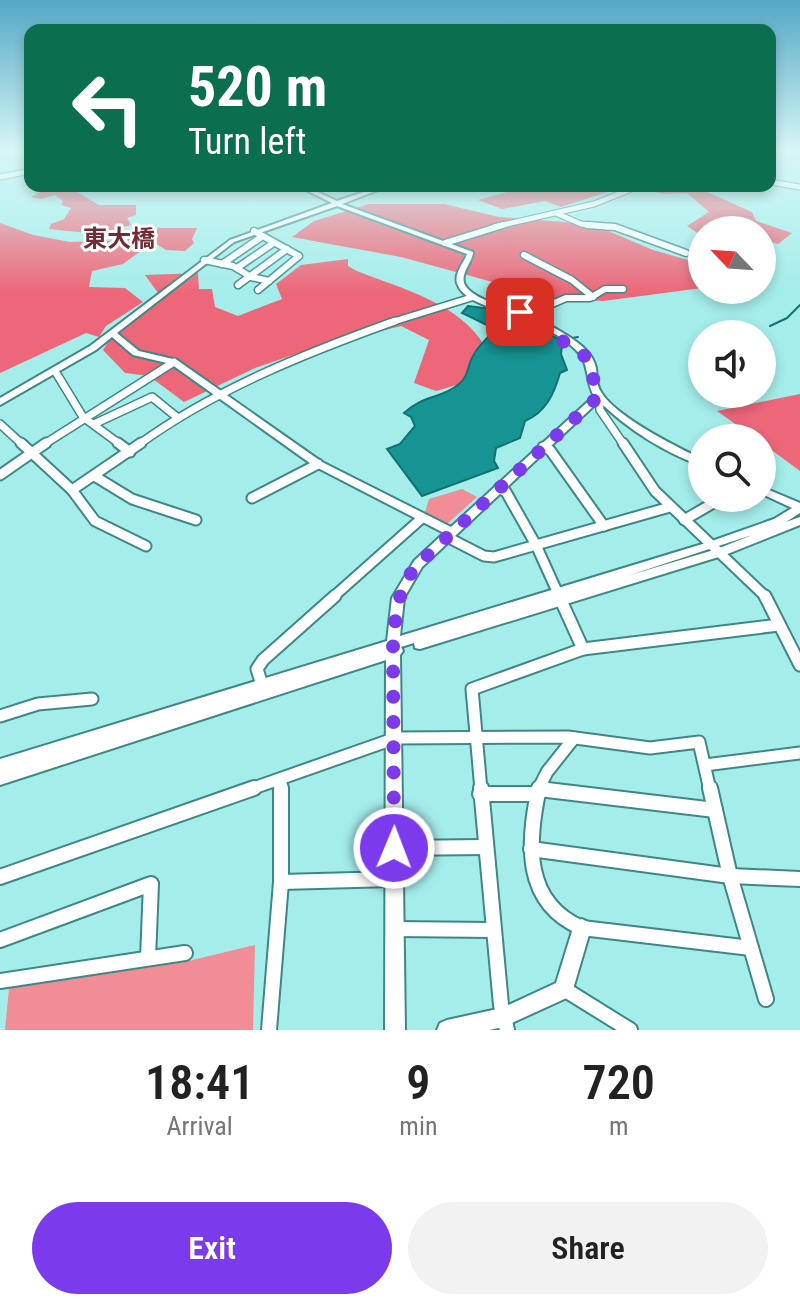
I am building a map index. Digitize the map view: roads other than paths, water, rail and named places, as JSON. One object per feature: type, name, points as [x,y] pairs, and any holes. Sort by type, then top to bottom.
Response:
[{"type":"street","points":[[322,196],[471,253],[460,271],[460,282],[473,297],[516,310],[582,352],[590,362],[600,410],[607,421],[670,507],[766,597],[800,665]]},
{"type":"street","points":[[0,402],[113,334],[232,241],[257,235],[359,196]]},
{"type":"street","points":[[445,243],[492,227],[558,214],[614,196]]},
{"type":"street","points":[[558,214],[581,224],[615,227],[686,253]]},
{"type":"street","points":[[257,235],[299,256],[258,290]]},
{"type":"street","points":[[222,264],[257,235]]},
{"type":"street","points":[[237,268],[272,244]]},
{"type":"street","points":[[238,285],[287,249]]},
{"type":"street","points":[[524,255],[572,280],[593,297]]},
{"type":"street","points":[[204,260],[237,268],[250,276],[269,281]]},
{"type":"street","points":[[516,310],[545,307],[566,298],[593,297],[599,290],[623,289]]},
{"type":"street","points":[[72,490],[96,477],[178,418],[218,396],[380,327],[473,297]]},
{"type":"street","points":[[113,334],[136,353],[174,362],[318,464],[422,518],[490,558],[670,507]]},
{"type":"street","points":[[0,475],[83,417],[174,362]]},
{"type":"street","points":[[55,371],[83,417],[130,452]]},
{"type":"street","points":[[395,1030],[393,879],[396,738],[393,648],[395,613],[403,586],[418,564],[599,396]]},
{"type":"street","points":[[599,396],[648,433],[688,455]]},
{"type":"street","points":[[94,424],[152,397],[178,418]]},
{"type":"street","points":[[0,424],[72,490],[95,521],[146,546]]},
{"type":"street","points":[[543,447],[550,450],[604,526]]},
{"type":"street","points":[[252,498],[269,485],[318,464]]},
{"type":"street","points":[[96,477],[118,494],[161,513],[196,520]]},
{"type":"street","points":[[499,488],[506,492],[536,545],[583,649]]},
{"type":"street","points":[[776,496],[800,507]]},
{"type":"street","points":[[717,548],[778,522],[800,507]]},
{"type":"street","points":[[684,520],[698,512]]},
{"type":"street","points":[[262,685],[257,669],[263,660],[422,518]]},
{"type":"street","points":[[0,766],[560,598],[800,521]]},
{"type":"street","points":[[505,1023],[493,930],[471,691],[474,687],[583,649],[779,625]]},
{"type":"street","points":[[0,778],[393,648]]},
{"type":"street","points":[[0,716],[38,704],[92,699]]},
{"type":"street","points":[[0,877],[281,781],[396,738],[574,738],[650,748],[699,742],[730,876],[766,999]]},
{"type":"street","points":[[574,738],[545,774],[538,792],[531,849],[537,890],[550,911],[569,924],[582,928],[751,948]]},
{"type":"street","points":[[705,765],[800,753]]},
{"type":"street","points":[[269,1030],[281,882],[281,781]]},
{"type":"street","points":[[480,794],[538,792],[715,810]]},
{"type":"street","points":[[394,848],[485,847]]},
{"type":"street","points":[[531,849],[730,876],[800,879]]},
{"type":"street","points":[[281,882],[393,879]]},
{"type":"street","points":[[0,940],[151,884],[148,958]]},
{"type":"street","points":[[447,1030],[505,1023],[564,989],[582,928]]},
{"type":"street","points":[[394,929],[493,930]]},
{"type":"street","points":[[0,981],[185,953]]},
{"type":"street","points":[[564,989],[630,1030]]},
{"type":"water","points":[[468,306],[514,312],[561,341],[558,343],[562,346],[561,354],[567,370],[560,373],[544,407],[525,421],[520,438],[496,448],[494,461],[498,468],[422,496],[387,449],[400,444],[415,426],[411,417],[404,413],[459,384],[465,378],[475,353],[493,331],[493,328],[462,313]]},
{"type":"waterway","points":[[776,323],[787,318],[800,305]]},
{"type":"waterway","points":[[531,312],[572,338],[578,337]]},
{"type":"district","name":"東大橋","points":[[119,239]]}]
